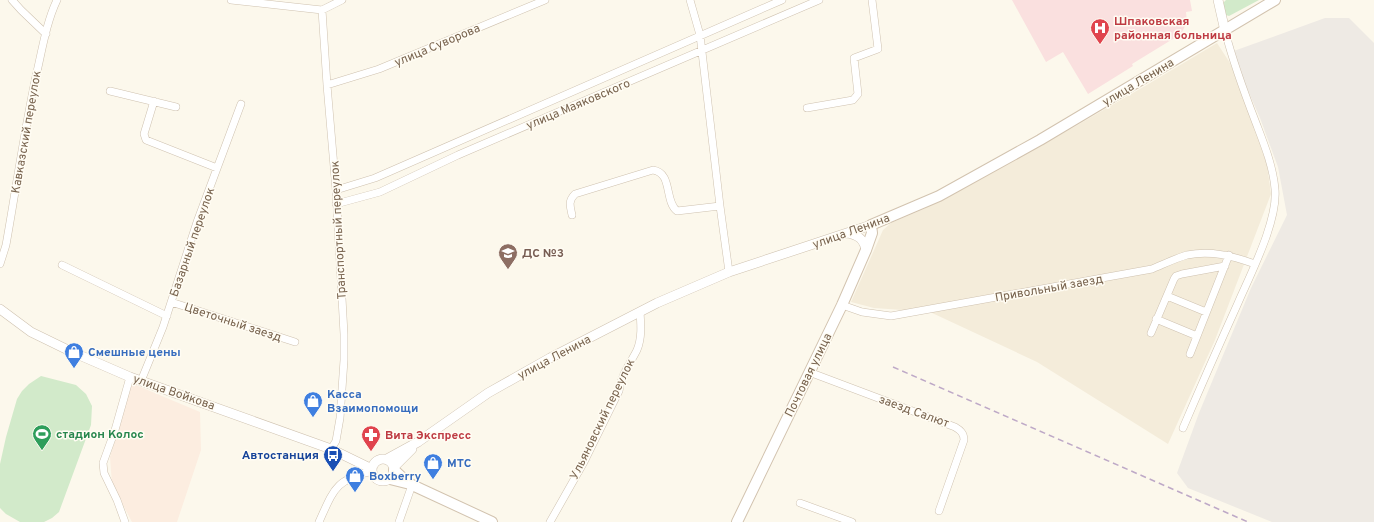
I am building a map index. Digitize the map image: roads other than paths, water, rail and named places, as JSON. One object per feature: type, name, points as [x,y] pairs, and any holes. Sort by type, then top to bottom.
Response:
[{"type":"main road","name":"улица Ленина","points":[[871,225],[939,196],[1040,140],[1275,0]]},
{"type":"main road","name":"Почтовая улица","points":[[737,522],[842,305],[866,250],[872,233],[871,225]]},
{"type":"main road","points":[[393,472],[411,485],[492,522]]},
{"type":"street","points":[[12,0],[46,34]]},
{"type":"street","name":"Кавказский переулок","points":[[0,264],[6,245],[26,124],[46,34],[52,11],[57,0]]},
{"type":"street","points":[[231,0],[322,10],[342,0]]},
{"type":"street","name":"улица Суворова","points":[[327,85],[379,69],[546,0]]},
{"type":"street","points":[[690,0],[700,35],[729,272]]},
{"type":"street","name":"улица Маяковского","points":[[336,190],[375,178],[782,0]]},
{"type":"street","name":"улица Маяковского","points":[[336,204],[380,192],[458,155],[818,0]]},
{"type":"street","points":[[807,108],[853,100],[857,97],[858,94],[854,58],[878,49],[872,0]]},
{"type":"street","points":[[1183,428],[1255,264],[1270,225],[1274,209],[1275,191],[1273,172],[1232,58],[1218,0]]},
{"type":"street","name":"Транспортный переулок","points":[[322,10],[336,190],[344,334],[344,360],[340,418],[336,441],[331,449]]},
{"type":"street","points":[[110,91],[176,107]]},
{"type":"street","points":[[154,101],[144,134],[146,140],[217,168]]},
{"type":"street","name":"Базарный переулок","points":[[141,381],[167,316],[197,222],[241,104]]},
{"type":"street","points":[[572,214],[569,203],[575,194],[653,170],[659,171],[663,174],[672,205],[677,211],[720,206]]},
{"type":"street","name":"улица Ленина","points":[[387,460],[418,442],[488,393],[550,358],[657,303],[729,272],[871,225]]},
{"type":"street","points":[[848,233],[854,234],[862,239],[866,250]]},
{"type":"street","name":"Привольный заезд","points":[[842,305],[862,312],[891,316],[1152,269],[1186,255],[1207,253],[1229,255],[1255,264]]},
{"type":"street","points":[[1190,354],[1229,255]]},
{"type":"street","name":"Цветочный заезд","points":[[62,265],[167,316]]},
{"type":"street","points":[[1151,333],[1176,276],[1225,266]]},
{"type":"street","points":[[1167,296],[1206,312]]},
{"type":"street","name":"Цветочный заезд","points":[[171,302],[295,342]]},
{"type":"street","name":"улица Войкова","points":[[0,309],[31,332],[130,377],[331,449],[354,461],[373,467]]},
{"type":"street","name":"Ульяновский переулок","points":[[550,522],[584,462],[619,391],[620,380],[637,349],[641,330],[640,312]]},
{"type":"street","points":[[1156,319],[1197,336]]},
{"type":"street","name":"заезд Салют","points":[[809,372],[961,430],[964,440],[939,511]]},
{"type":"street","points":[[125,522],[117,500],[104,473],[104,463],[130,377]]},
{"type":"street","name":"улица Ленина","points":[[393,472],[418,442]]},
{"type":"street","points":[[319,522],[334,491],[342,483],[373,467],[383,459],[392,463],[393,472],[387,481],[380,481],[374,476],[373,467]]},
{"type":"street","points":[[399,522],[411,485]]},
{"type":"street","points":[[800,503],[852,522]]},
{"type":"railway","points":[[893,367],[1248,522]]},
{"type":"place","name":"Шпаковская районная больница","points":[[1100,45]]},
{"type":"place","name":"ДС №3","points":[[508,270]]},
{"type":"place","name":"Смешные цены","points":[[74,369]]},
{"type":"place","name":"Касса Взаимопомощи","points":[[313,418]]},
{"type":"place","name":"стадион Колос","points":[[42,451]]},
{"type":"place","name":"Вита Экспресс","points":[[371,452]]},
{"type":"place","name":"Автостанция","points":[[333,472]]},
{"type":"place","name":"МТС","points":[[433,480]]},
{"type":"place","name":"Boxberry","points":[[355,493]]}]
